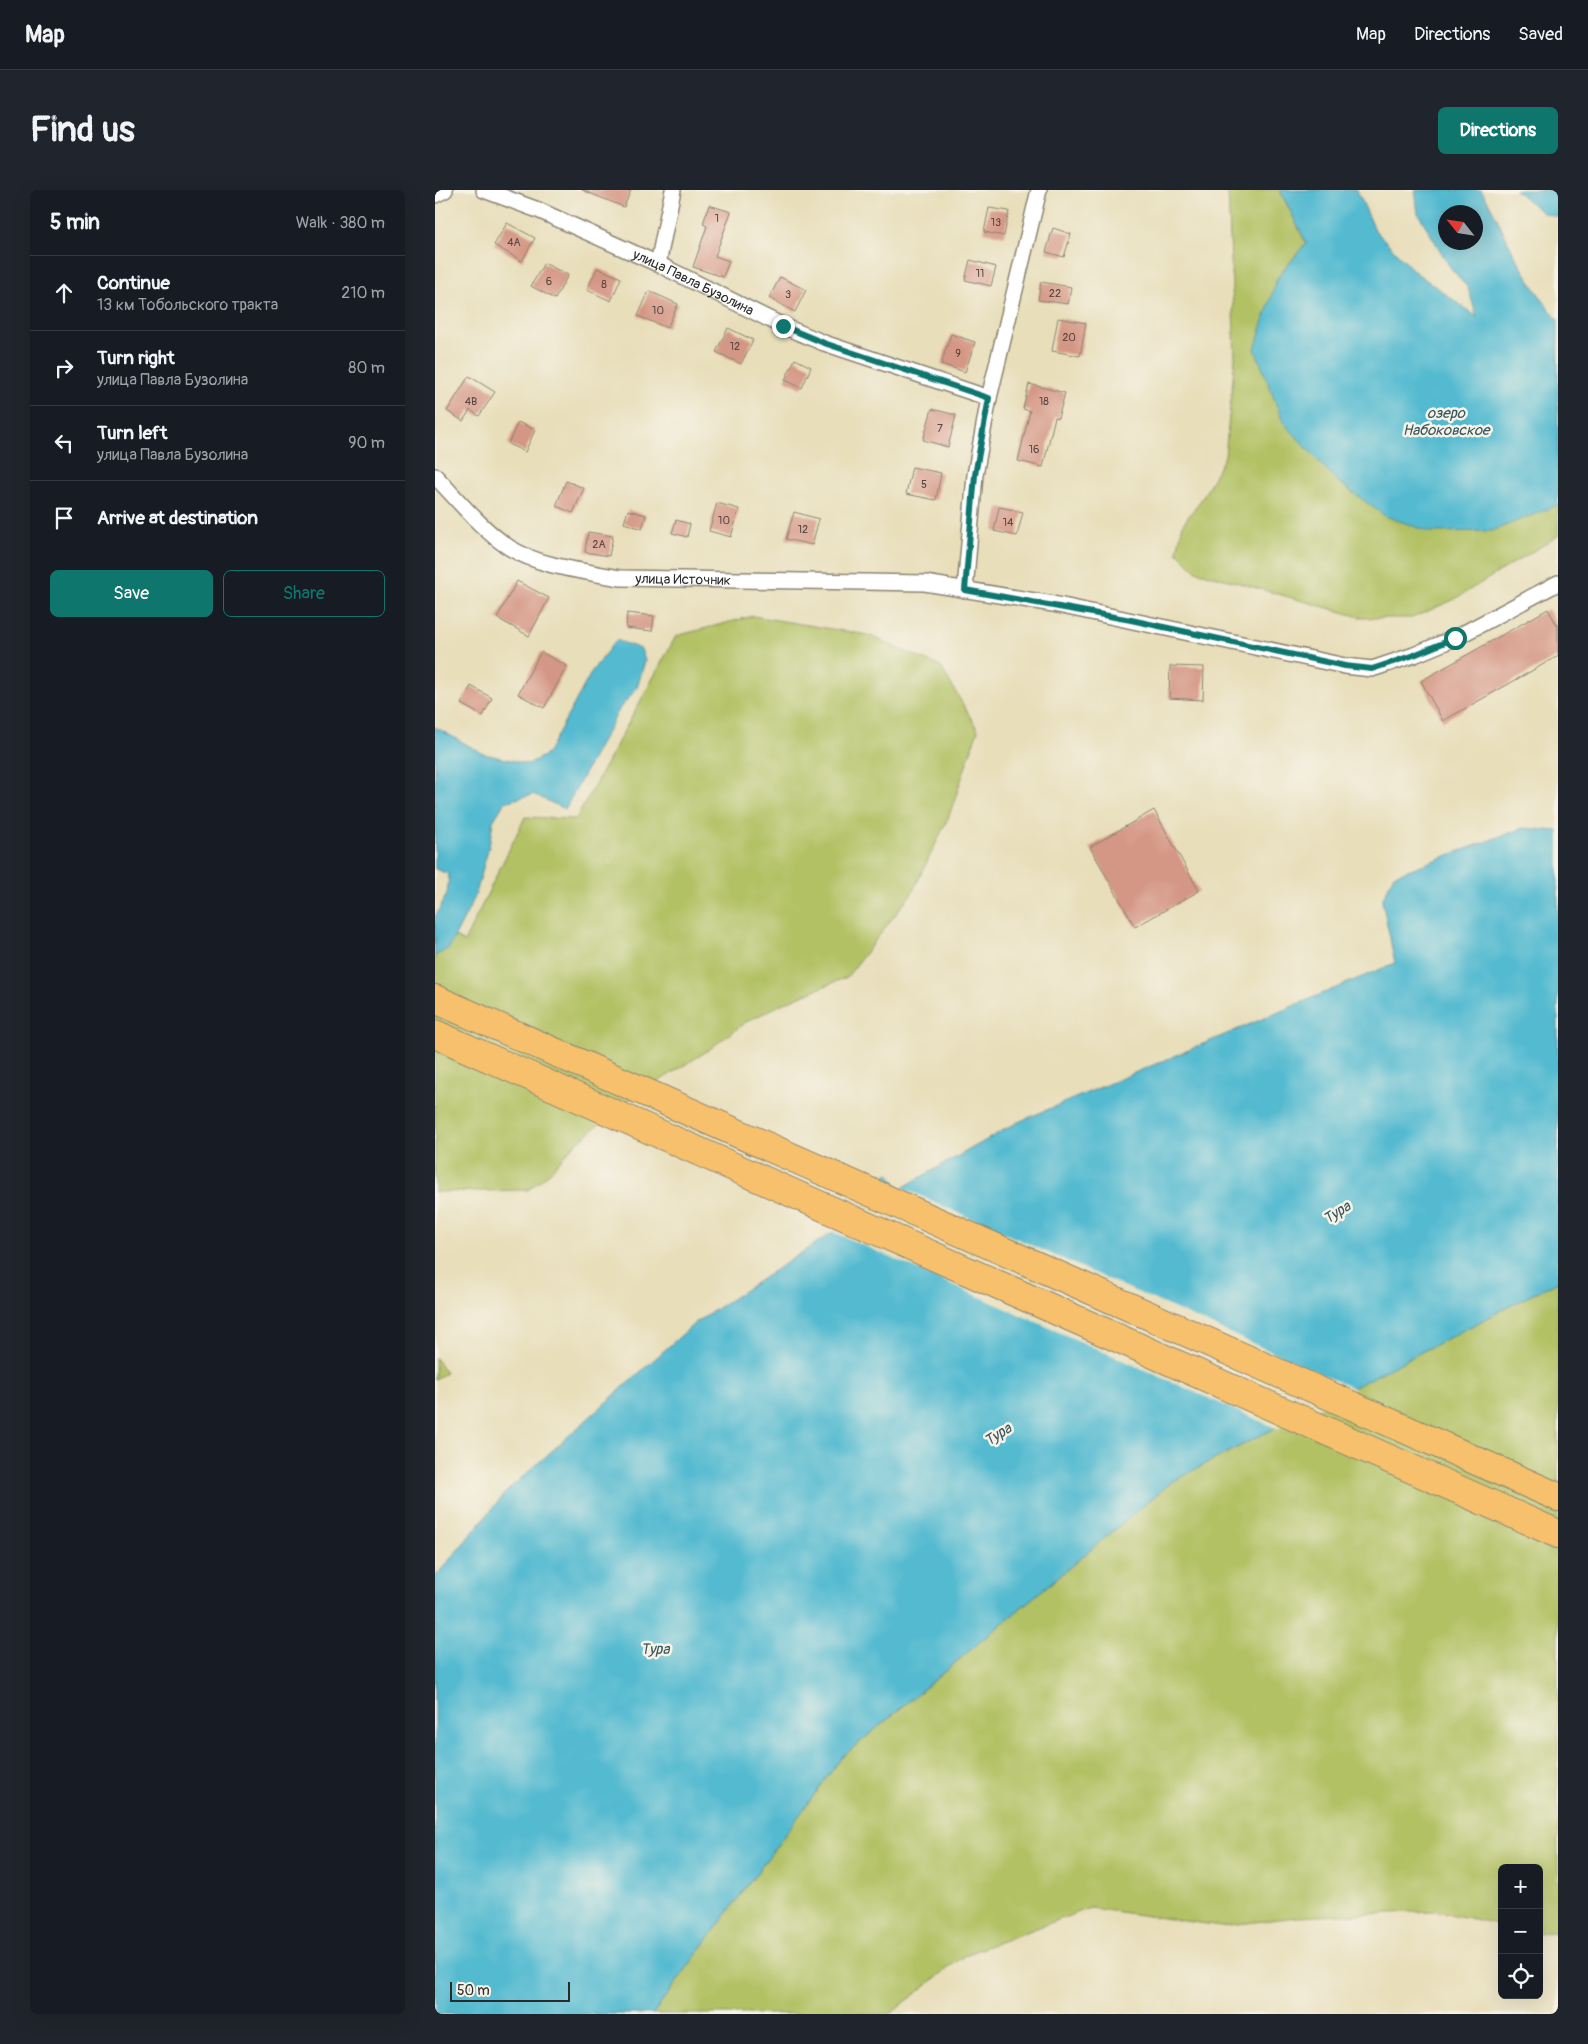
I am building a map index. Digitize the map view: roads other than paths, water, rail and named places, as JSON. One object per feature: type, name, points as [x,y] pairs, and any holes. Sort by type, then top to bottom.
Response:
[{"type":"highway","points":[[435,999],[1558,1497]]},
{"type":"highway","points":[[435,1034],[1558,1534]]},
{"type":"street","points":[[435,195],[445,190]]},
{"type":"street","name":"улица Павла Бузолина","points":[[484,190],[538,210],[658,264],[791,330],[989,398]]},
{"type":"street","points":[[658,264],[673,190]]},
{"type":"street","points":[[965,590],[975,475],[989,398],[1039,190]]},
{"type":"street","name":"улица Источник","points":[[435,476],[509,547],[529,558],[572,569],[620,578],[925,583],[1063,606],[1345,666],[1372,669],[1414,655],[1455,638],[1558,582]]},
{"type":"water","name":"озеро Набоковское","points":[[1280,190],[1357,190],[1375,230],[1414,271],[1477,317],[1468,288],[1450,267],[1440,250],[1483,250],[1483,205],[1438,205],[1438,247],[1418,213],[1415,190],[1481,190],[1528,277],[1558,320],[1558,505],[1492,531],[1430,532],[1385,516],[1337,481],[1283,422],[1255,349],[1277,278],[1306,243]]},
{"type":"water","points":[[1515,190],[1558,190],[1558,217],[1543,213]]},
{"type":"water","points":[[616,640],[641,649],[645,661],[637,688],[620,708],[565,809],[533,794],[505,802],[493,821],[489,846],[475,897],[449,948],[435,956],[435,917],[447,894],[449,874],[435,869],[435,727],[484,754],[528,764],[547,754],[592,671]]},
{"type":"water","name":"Тура","points":[[1523,828],[1558,831],[1558,1281],[1173,1481],[842,1757],[653,2014],[435,2014],[435,1577],[508,1490],[695,1323],[871,1207],[860,1191],[889,1173],[900,1189],[1018,1122],[1395,963],[1382,900],[1394,875]]}]
